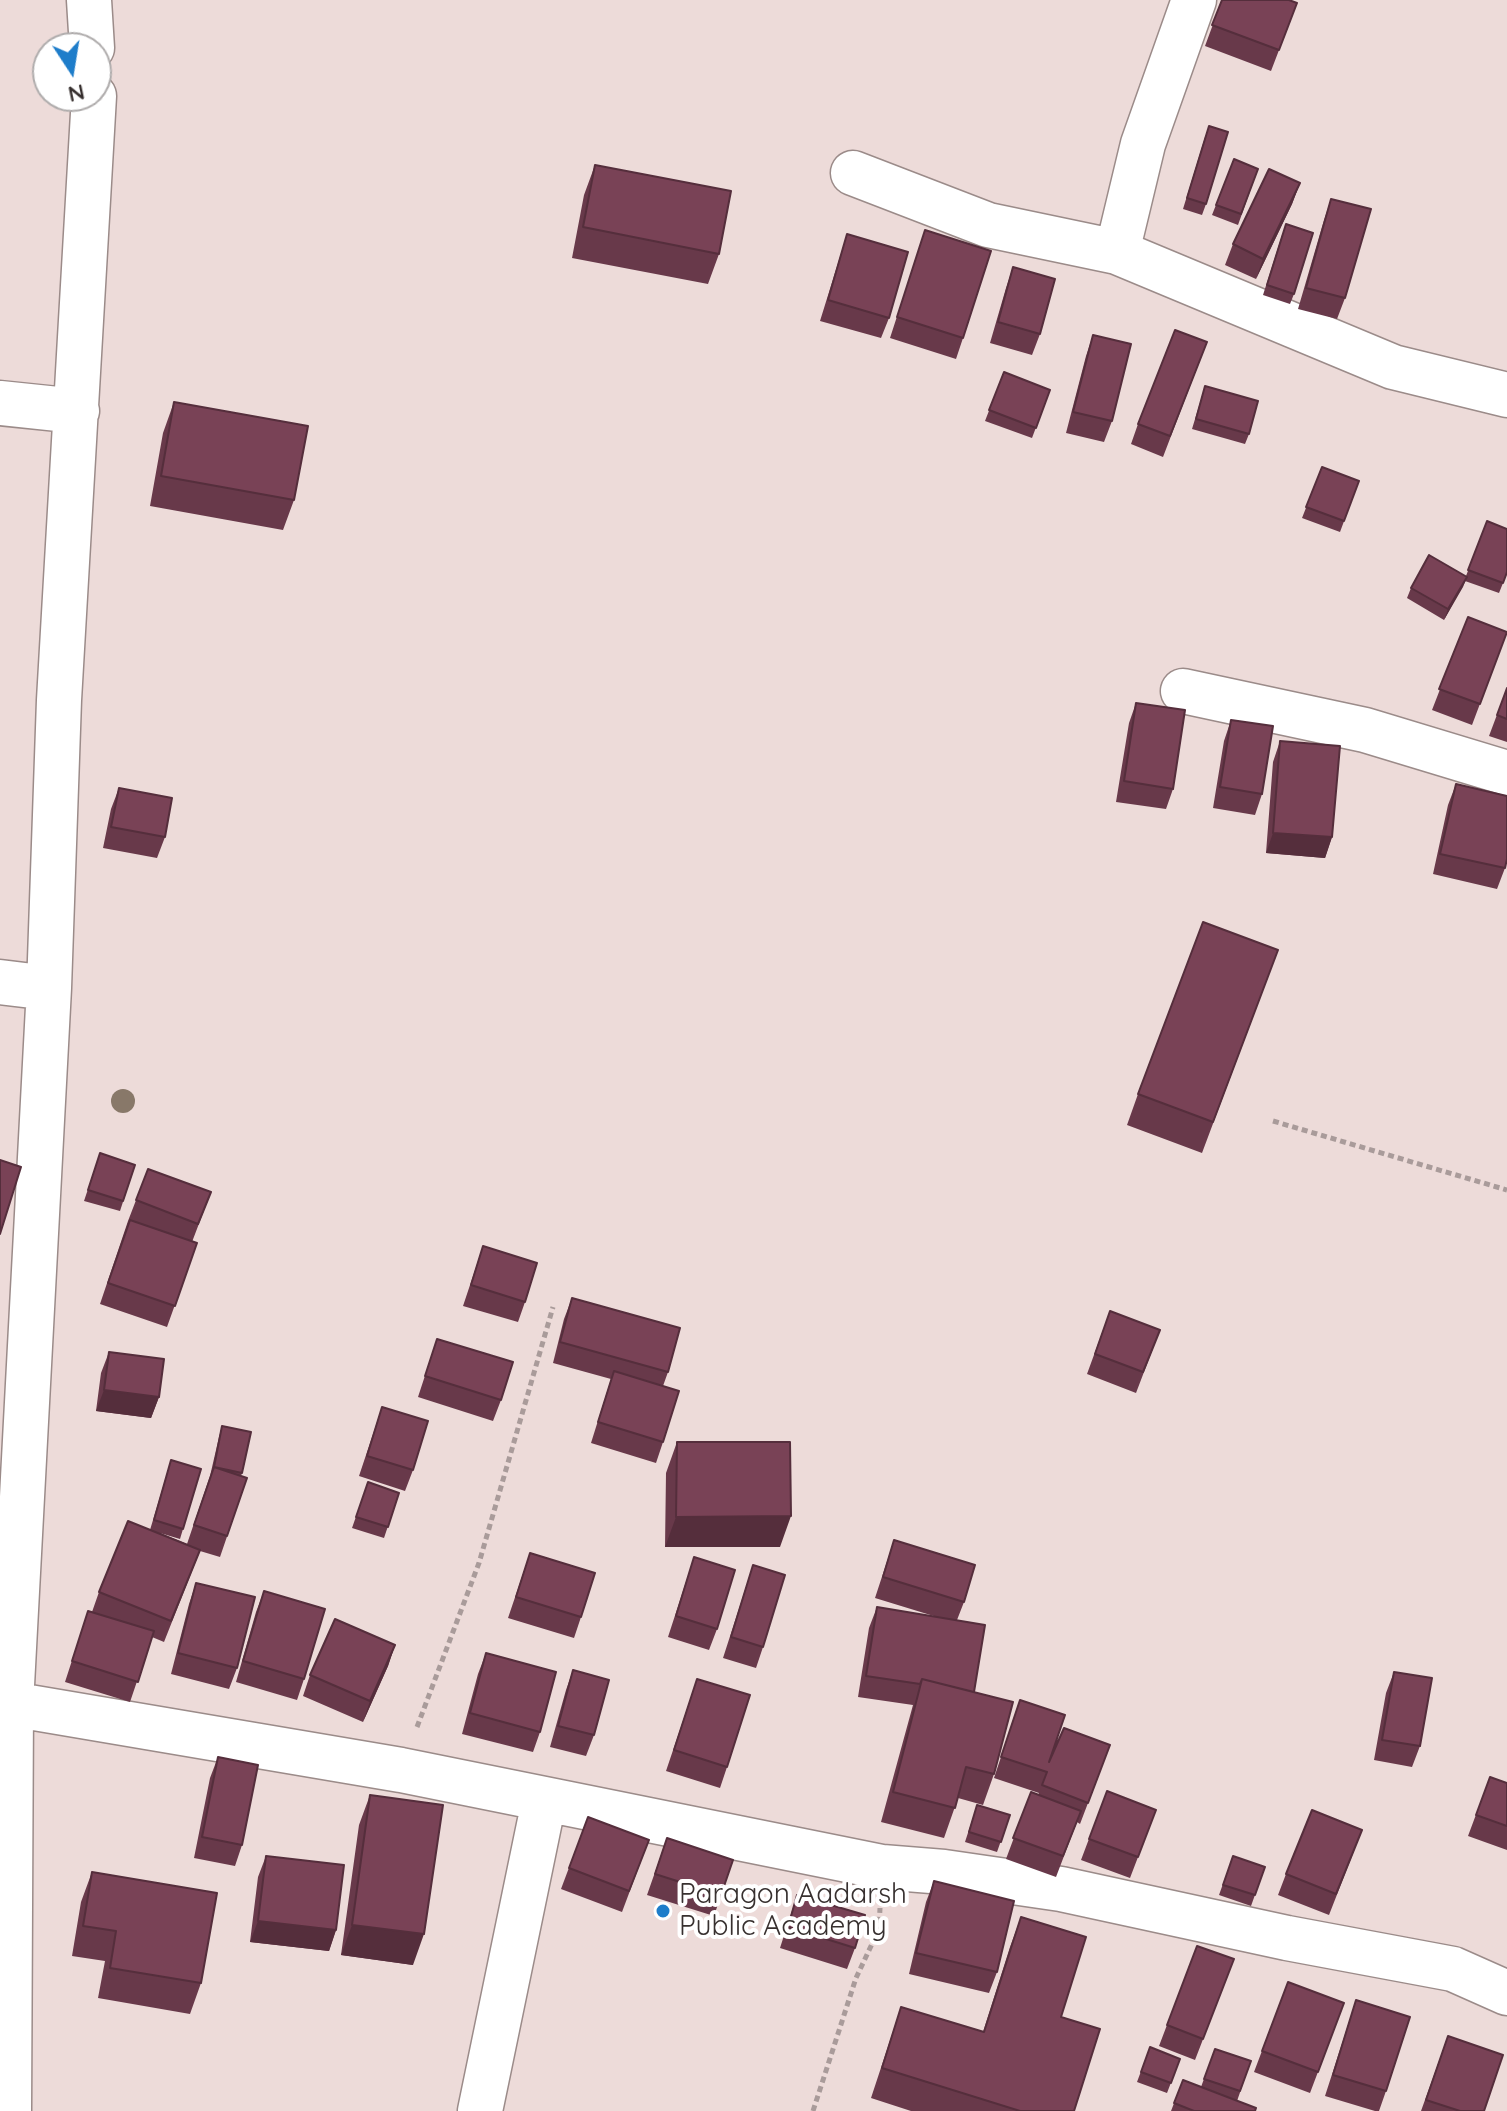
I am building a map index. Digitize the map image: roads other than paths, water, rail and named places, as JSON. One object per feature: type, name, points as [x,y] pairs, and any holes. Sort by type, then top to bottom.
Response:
[{"type":"street","points":[[89,0],[91,32]]},
{"type":"street","points":[[1117,252],[1143,144],[1194,0]]},
{"type":"street","points":[[9,2111],[11,1704],[49,988],[59,700],[93,112]]},
{"type":"street","points":[[853,173],[988,225],[1117,252],[1393,367],[1507,395]]},
{"type":"street","points":[[0,403],[77,411]]},
{"type":"street","points":[[1183,691],[1365,730],[1507,773]]},
{"type":"street","points":[[0,982],[49,988]]},
{"type":"street","points":[[11,1704],[401,1770],[882,1867],[944,1872],[1061,1889],[1287,1938],[1453,1969],[1507,1993]]},
{"type":"street","points":[[480,2111],[544,1801]]},
{"type":"place","name":"Paragon Aadarsh Public Academy","points":[[663,1911]]}]
